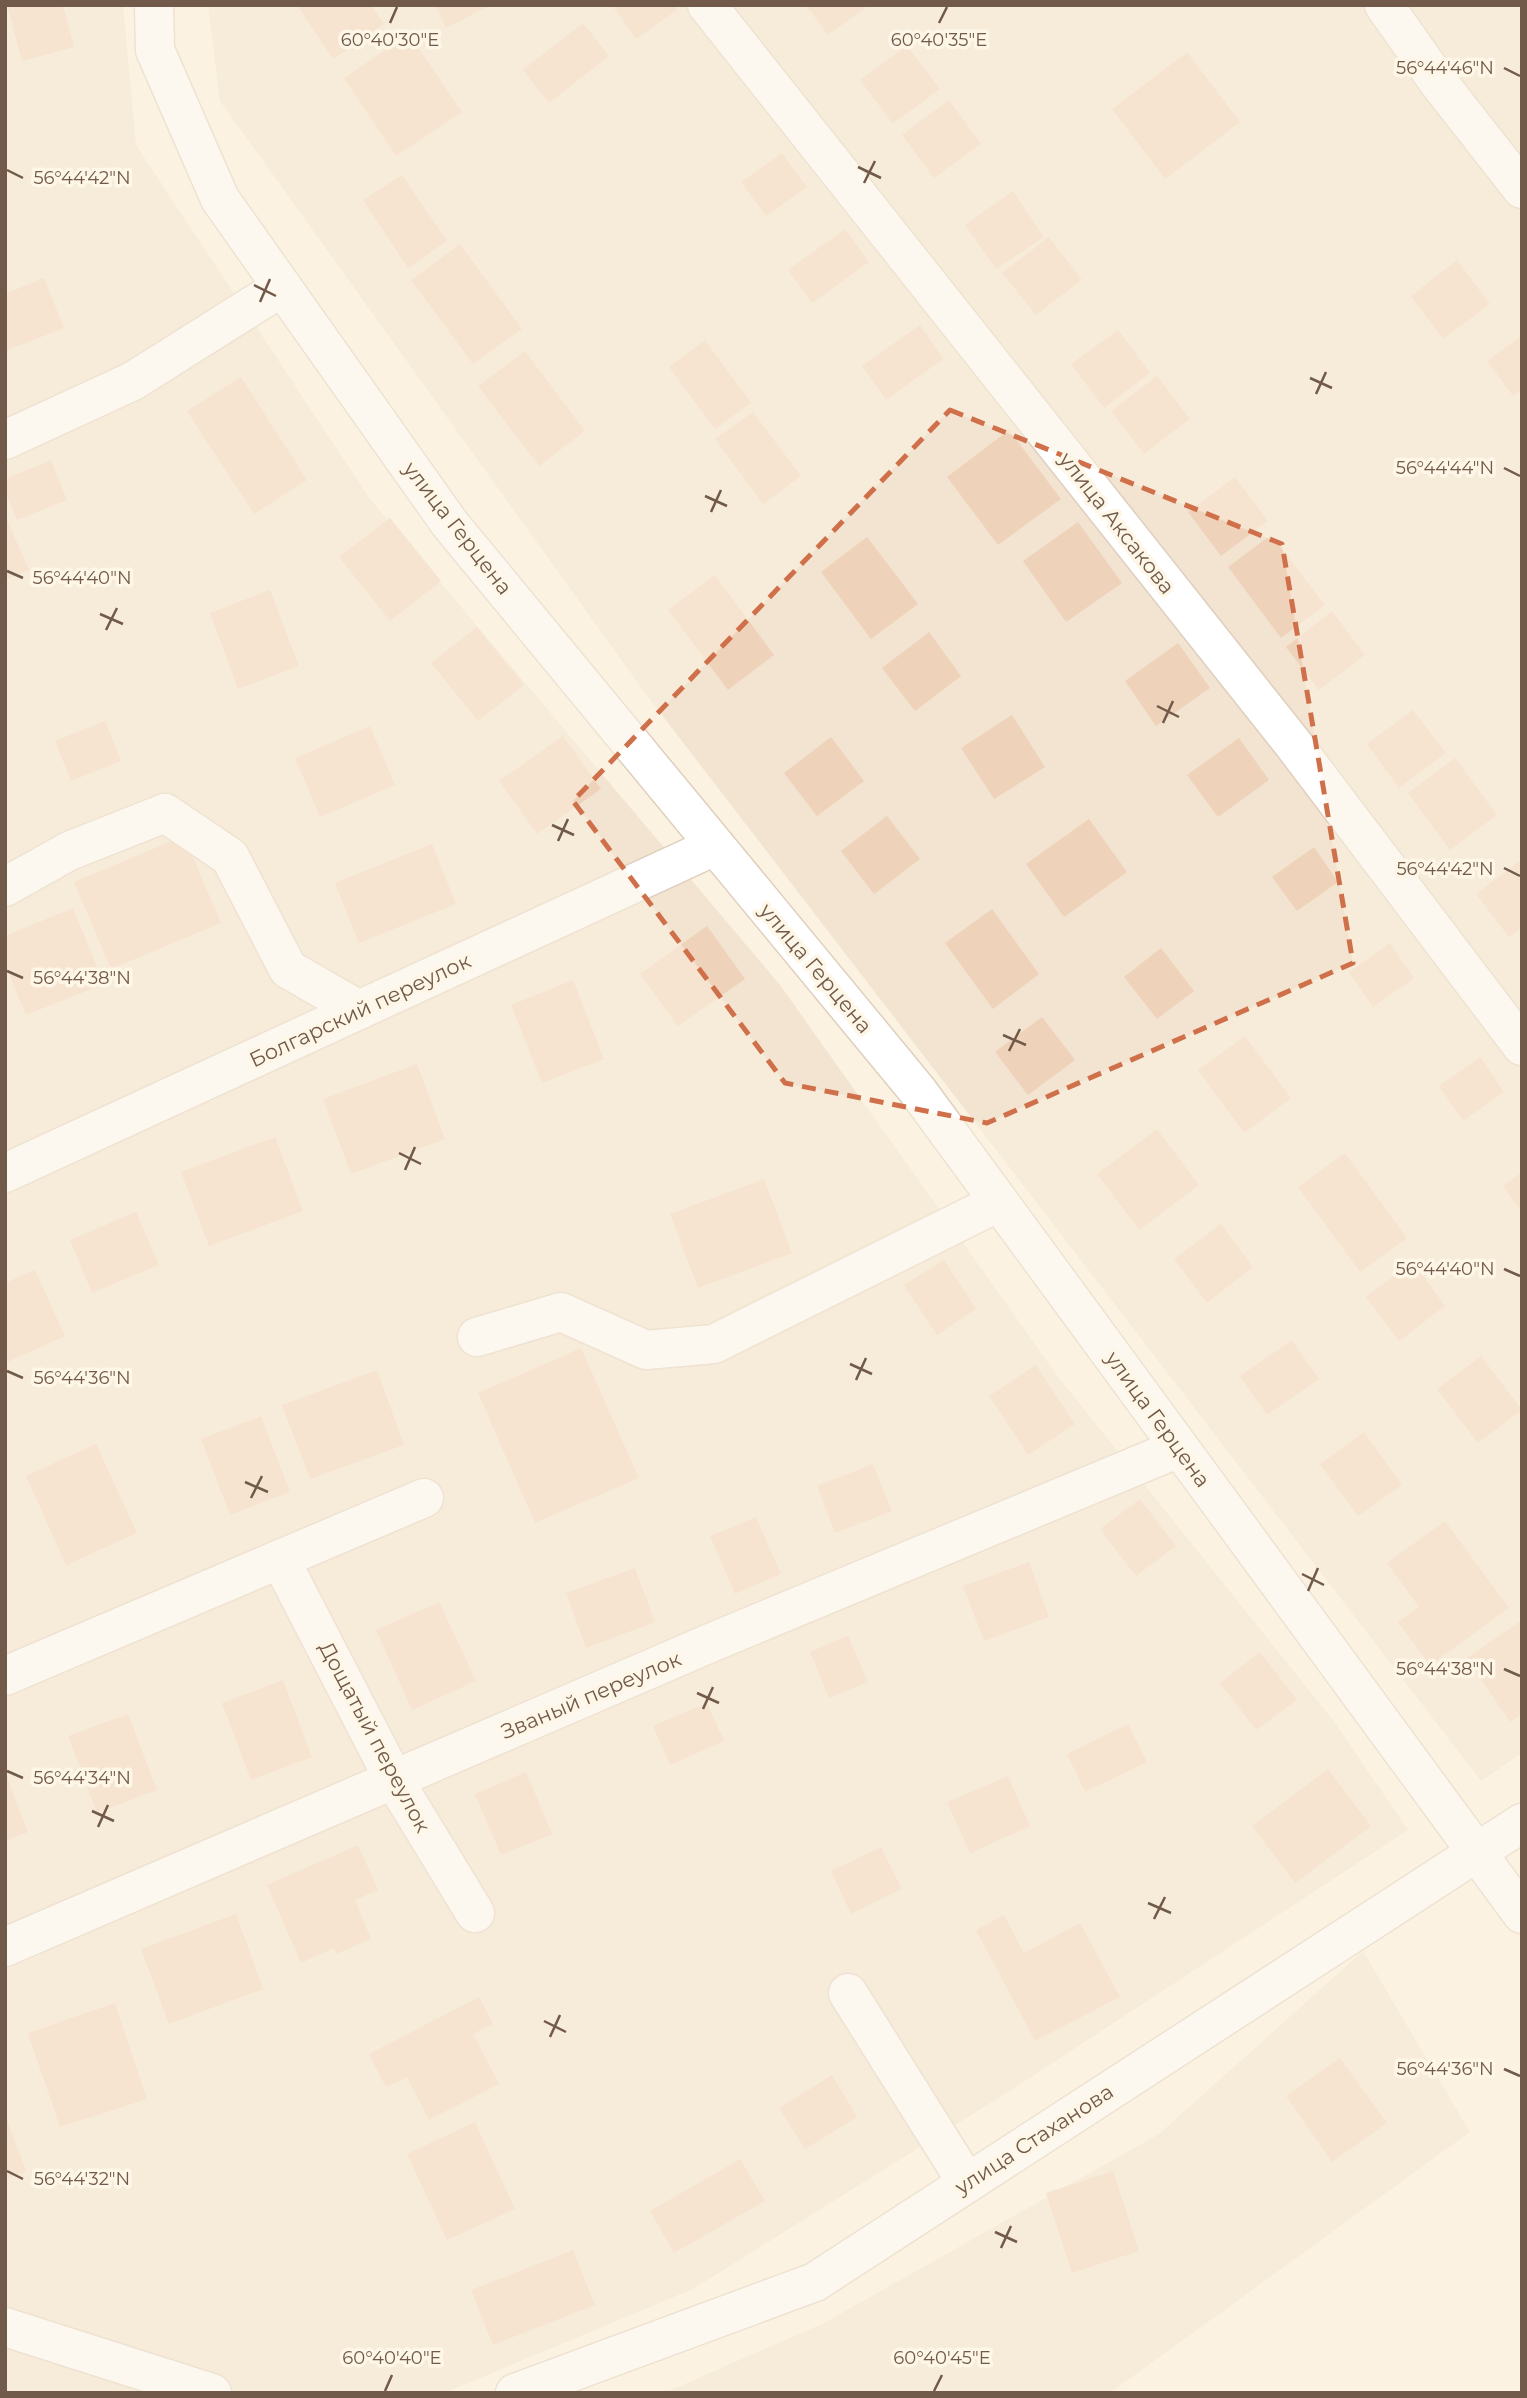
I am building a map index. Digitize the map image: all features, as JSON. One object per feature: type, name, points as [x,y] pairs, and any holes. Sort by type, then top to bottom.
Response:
[{"type":"street","name":"улица Герцена","points":[[153,5],[155,50],[220,199],[450,524],[917,1090],[1522,1914]]},
{"type":"street","name":"улица Аксакова","points":[[707,5],[1285,734],[1522,1046]]},
{"type":"street","points":[[1384,5],[1439,83],[1522,189]]},
{"type":"street","points":[[5,440],[133,381],[282,287]]},
{"type":"street","points":[[5,887],[69,850],[165,813],[230,857],[288,969],[359,1010]]},
{"type":"street","name":"Болгарский переулок","points":[[5,1173],[715,846]]},
{"type":"street","points":[[477,1337],[561,1312],[646,1350],[714,1343],[999,1202]]},
{"type":"street","name":"Званый переулок","points":[[5,1947],[715,1641],[1179,1448]]},
{"type":"street","points":[[5,1676],[424,1498]]},
{"type":"street","name":"Дощатый переулок","points":[[280,1559],[394,1780],[475,1913]]},
{"type":"street","name":"улица Стаханова","points":[[515,2393],[815,2281],[1522,1823]]},
{"type":"street","points":[[849,1993],[967,2183]]},
{"type":"street","points":[[5,2328],[212,2393]]},
{"type":"highlighted area","points":[[950,410],[1282,544],[1353,963],[987,1123],[785,1083],[573,801]]},
{"type":"shaded area","points":[[5,5],[123,5],[136,145],[370,499],[780,985],[1059,1378],[1336,1724],[1408,1830],[1019,2085],[693,2289],[444,2393],[5,2393]]},
{"type":"shaded area","points":[[208,5],[1522,5],[1522,1753],[1481,1781],[645,693],[220,101]]},
{"type":"shaded area","points":[[1363,1951],[1470,2132],[1110,2393],[664,2393],[824,2323],[1159,2134]]},
{"type":"building","points":[[7,5],[63,5],[74,47],[22,61]]},
{"type":"building","points":[[297,5],[371,5],[384,24],[333,59]]},
{"type":"building","points":[[435,5],[491,5],[446,28]]},
{"type":"building","points":[[612,5],[673,5],[677,10],[636,39]]},
{"type":"building","points":[[806,5],[869,5],[828,35]]},
{"type":"building","points":[[583,23],[609,56],[549,103],[523,70]]},
{"type":"building","points":[[409,34],[462,112],[396,156],[344,78]]},
{"type":"building","points":[[907,46],[940,89],[893,124],[860,80]]},
{"type":"building","points":[[1187,52],[1240,122],[1165,179],[1112,109]]},
{"type":"building","points":[[949,100],[981,144],[934,178],[902,135]]},
{"type":"building","points":[[782,153],[807,187],[766,216],[741,182]]},
{"type":"building","points":[[402,175],[447,241],[408,268],[363,200]]},
{"type":"building","points":[[1013,191],[1044,237],[996,269],[965,225]]},
{"type":"building","points":[[845,229],[869,262],[812,303],[788,270]]},
{"type":"building","points":[[1049,237],[1082,280],[1036,315],[1002,273]]},
{"type":"building","points":[[460,244],[522,329],[473,364],[411,280]]},
{"type":"building","points":[[1457,260],[1490,304],[1443,339],[1411,296]]},
{"type":"building","points":[[44,278],[64,328],[5,351],[5,294]]},
{"type":"building","points":[[920,325],[943,359],[886,400],[862,366]]},
{"type":"building","points":[[1118,330],[1150,373],[1104,408],[1071,364]]},
{"type":"building","points":[[1522,335],[1522,390],[1513,396],[1487,361]]},
{"type":"building","points":[[705,340],[751,403],[715,429],[669,367]]},
{"type":"building","points":[[525,351],[585,431],[539,466],[478,386]]},
{"type":"building","points":[[1157,376],[1190,419],[1144,454],[1111,411]]},
{"type":"building","points":[[241,377],[307,480],[254,514],[187,411]]},
{"type":"building","points":[[753,412],[801,476],[763,504],[715,439]]},
{"type":"building","points":[[1009,430],[1061,499],[998,545],[947,477]]},
{"type":"building","points":[[51,460],[67,500],[17,520],[5,491],[5,479]]},
{"type":"building","points":[[1235,477],[1268,521],[1221,556],[1188,512]]},
{"type":"building","points":[[5,515],[29,570],[5,580]]},
{"type":"building","points":[[390,518],[441,581],[390,621],[339,557]]},
{"type":"building","points":[[1078,522],[1122,583],[1066,622],[1023,561]]},
{"type":"building","points":[[1271,535],[1325,605],[1281,638],[1228,567]]},
{"type":"building","points":[[867,537],[918,604],[871,639],[821,572]]},
{"type":"building","points":[[715,575],[774,655],[728,690],[668,610]]},
{"type":"building","points":[[270,590],[299,666],[238,689],[210,613]]},
{"type":"building","points":[[1332,611],[1365,655],[1319,690],[1286,647]]},
{"type":"building","points":[[477,627],[524,685],[478,721],[431,663]]},
{"type":"building","points":[[929,632],[961,676],[915,711],[882,668]]},
{"type":"building","points":[[1178,643],[1210,688],[1156,726],[1125,681]]},
{"type":"building","points":[[1413,710],[1446,753],[1399,788],[1367,744]]},
{"type":"building","points":[[1012,715],[1045,767],[994,799],[961,748]]},
{"type":"building","points":[[105,721],[121,761],[71,781],[55,741]]},
{"type":"building","points":[[370,726],[395,785],[320,817],[295,758]]},
{"type":"building","points":[[563,736],[601,789],[537,834],[499,781]]},
{"type":"building","points":[[831,737],[864,781],[817,816],[784,773]]},
{"type":"building","points":[[1239,738],[1269,780],[1218,817],[1187,775]]},
{"type":"building","points":[[1455,758],[1497,815],[1450,850],[1408,793]]},
{"type":"building","points":[[887,816],[920,859],[874,894],[841,851]]},
{"type":"building","points":[[1089,819],[1127,872],[1064,917],[1026,864]]},
{"type":"building","points":[[184,836],[221,923],[111,969],[74,882]]},
{"type":"building","points":[[432,844],[456,904],[359,943],[335,883]]},
{"type":"building","points":[[1314,847],[1338,882],[1297,911],[1272,877]]},
{"type":"building","points":[[1522,859],[1522,927],[1509,937],[1476,894]]},
{"type":"building","points":[[73,908],[104,984],[26,1015],[5,965],[5,936]]},
{"type":"building","points":[[992,909],[1039,974],[993,1009],[945,943]]},
{"type":"building","points":[[707,926],[745,979],[678,1026],[640,974]]},
{"type":"building","points":[[1390,943],[1414,978],[1373,1007],[1349,972]]},
{"type":"building","points":[[1161,948],[1194,991],[1157,1019],[1124,977]]},
{"type":"building","points":[[573,980],[604,1059],[542,1083],[511,1005]]},
{"type":"building","points":[[1042,1017],[1075,1060],[1028,1095],[995,1052]]},
{"type":"building","points":[[1245,1036],[1291,1098],[1244,1133],[1198,1070]]},
{"type":"building","points":[[1480,1057],[1504,1092],[1463,1121],[1439,1086]]},
{"type":"building","points":[[417,1064],[445,1139],[351,1174],[323,1099]]},
{"type":"building","points":[[1157,1129],[1199,1185],[1139,1230],[1097,1174]]},
{"type":"building","points":[[275,1137],[303,1211],[209,1246],[181,1172]]},
{"type":"building","points":[[1345,1153],[1407,1238],[1360,1272],[1298,1187]]},
{"type":"building","points":[[1522,1172],[1522,1213],[1503,1186]]},
{"type":"building","points":[[764,1179],[792,1253],[698,1288],[670,1214]]},
{"type":"building","points":[[136,1212],[159,1265],[92,1293],[70,1240]]},
{"type":"building","points":[[1221,1224],[1253,1267],[1207,1303],[1174,1259]]},
{"type":"building","points":[[944,1260],[976,1309],[937,1335],[904,1285]]},
{"type":"building","points":[[1413,1262],[1445,1306],[1399,1341],[1366,1297]]},
{"type":"building","points":[[35,1270],[65,1336],[5,1363],[5,1283]]},
{"type":"building","points":[[1292,1340],[1319,1379],[1267,1415],[1240,1376]]},
{"type":"building","points":[[581,1348],[639,1478],[535,1523],[478,1393]]},
{"type":"building","points":[[1481,1356],[1522,1410],[1478,1443],[1437,1389]]},
{"type":"building","points":[[1036,1365],[1075,1424],[1028,1455],[989,1396]]},
{"type":"building","points":[[377,1370],[404,1445],[310,1479],[282,1405]]},
{"type":"building","points":[[261,1416],[290,1492],[230,1515],[201,1439]]},
{"type":"building","points":[[1364,1432],[1402,1485],[1358,1516],[1320,1464]]},
{"type":"building","points":[[96,1444],[137,1533],[66,1565],[26,1476]]},
{"type":"building","points":[[873,1464],[892,1511],[835,1533],[817,1486]]},
{"type":"building","points":[[1140,1499],[1176,1546],[1136,1576],[1100,1529]]},
{"type":"building","points":[[756,1517],[781,1574],[735,1594],[710,1536]]},
{"type":"building","points":[[1445,1521],[1509,1608],[1430,1665],[1398,1622],[1419,1607],[1387,1563]]},
{"type":"building","points":[[1029,1562],[1049,1617],[984,1641],[963,1586]]},
{"type":"building","points":[[635,1568],[655,1622],[586,1648],[566,1593]]},
{"type":"building","points":[[439,1602],[476,1681],[412,1710],[376,1630]]},
{"type":"building","points":[[1519,1622],[1522,1625],[1522,1714],[1510,1722],[1467,1658]]},
{"type":"building","points":[[848,1636],[868,1682],[829,1698],[810,1652]]},
{"type":"building","points":[[1260,1652],[1297,1700],[1256,1730],[1220,1683]]},
{"type":"building","points":[[283,1680],[312,1757],[251,1780],[222,1703]]},
{"type":"building","points":[[707,1703],[724,1741],[670,1765],[653,1726]]},
{"type":"building","points":[[128,1714],[157,1790],[97,1813],[68,1736]]},
{"type":"building","points":[[1128,1724],[1147,1762],[1085,1792],[1067,1754]]},
{"type":"building","points":[[1328,1769],[1371,1826],[1295,1883],[1252,1826]]},
{"type":"building","points":[[5,1772],[28,1832],[5,1841]]},
{"type":"building","points":[[526,1772],[552,1834],[501,1855],[475,1794]]},
{"type":"building","points":[[1008,1776],[1030,1826],[970,1853],[947,1802]]},
{"type":"building","points":[[358,1845],[378,1890],[355,1900],[371,1939],[336,1954],[334,1948],[301,1963],[267,1885]]},
{"type":"building","points":[[881,1847],[902,1889],[851,1914],[831,1871]]},
{"type":"building","points":[[236,1914],[263,1989],[169,2024],[141,1949]]},
{"type":"building","points":[[1004,1915],[1024,1953],[1080,1923],[1120,1997],[1035,2041],[976,1930]]},
{"type":"building","points":[[479,1997],[493,2024],[473,2034],[499,2084],[429,2120],[407,2077],[386,2087],[369,2054]]},
{"type":"building","points":[[115,2003],[147,2099],[60,2127],[28,2033]]},
{"type":"building","points":[[1340,2058],[1387,2123],[1332,2162],[1286,2096]]},
{"type":"building","points":[[832,2075],[857,2117],[805,2149],[779,2108]]},
{"type":"building","points":[[5,2115],[26,2171],[5,2179]]},
{"type":"building","points":[[475,2122],[515,2209],[447,2240],[407,2154]]},
{"type":"building","points":[[740,2159],[765,2201],[674,2253],[650,2211]]},
{"type":"building","points":[[1113,2171],[1139,2251],[1072,2273],[1046,2193]]},
{"type":"building","points":[[573,2250],[595,2305],[493,2345],[471,2290]]}]
